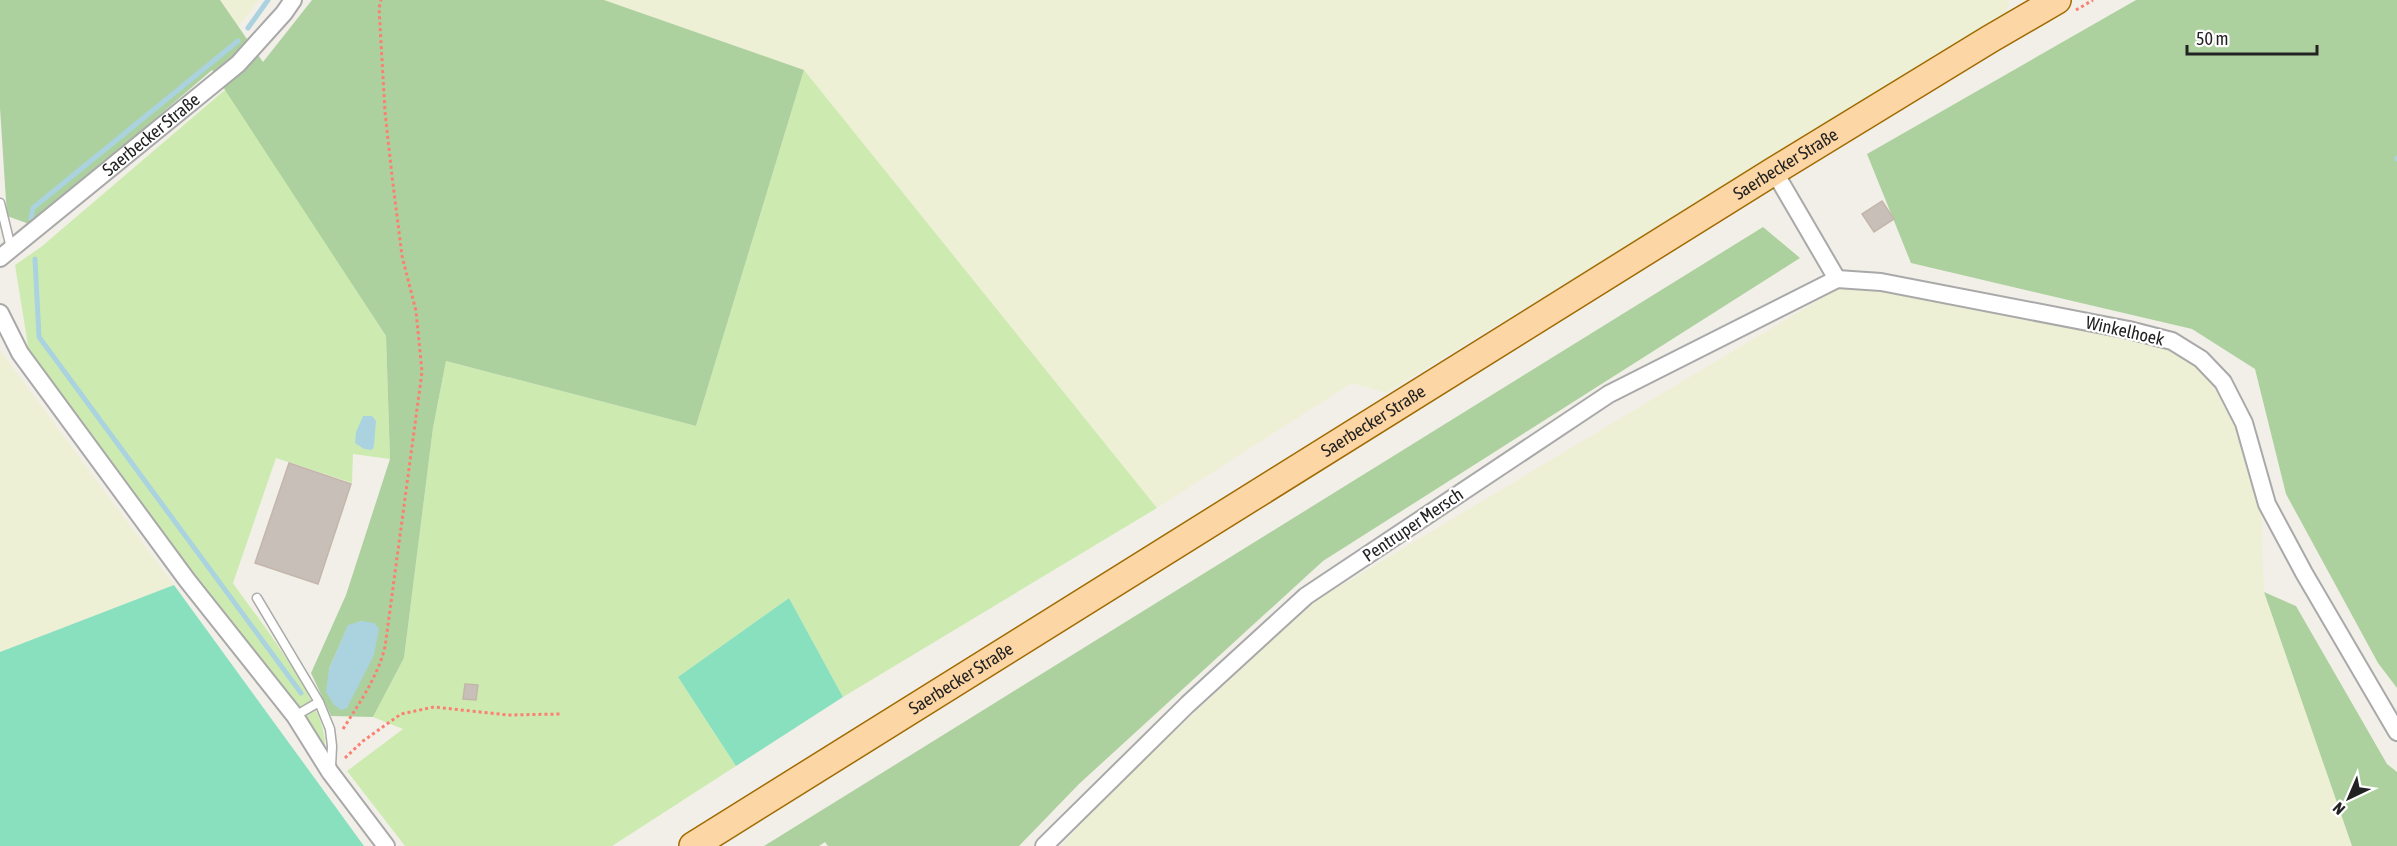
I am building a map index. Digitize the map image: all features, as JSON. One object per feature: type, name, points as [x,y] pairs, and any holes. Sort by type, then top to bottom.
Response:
[{"type":"main road","name":"Saerbecker Straße","points":[[693,846],[1779,179],[1990,39],[2057,0]]},
{"type":"street","name":"Saerbecker Straße","points":[[6,253],[238,64],[293,0]]},
{"type":"street","points":[[1779,179],[1837,279]]},
{"type":"street","name":"Winkelhoek","points":[[1837,279],[1881,282],[2129,330],[2172,341],[2201,359],[2223,382],[2244,423],[2267,504],[2304,573],[2397,732]]},
{"type":"street","name":"Pentruper Mersch","points":[[1044,846],[1188,704],[1306,596],[1610,394],[1837,279]]},
{"type":"street","points":[[0,313],[20,353],[187,580],[295,716],[330,772],[386,846]]},
{"type":"lane","points":[[0,202],[6,253]]},
{"type":"lane","points":[[256,598],[319,702],[330,729],[332,746],[330,772]]},
{"type":"lane","points":[[295,716],[319,702]]},
{"type":"path","points":[[332,746],[368,691],[380,666],[385,647],[422,372],[416,311],[402,256],[385,112],[379,8],[381,0]]},
{"type":"path","points":[[330,772],[363,741],[401,714],[434,707],[508,715],[561,714]]},
{"type":"green space","points":[[0,0],[220,0],[263,62],[312,0],[604,0],[804,70],[696,426],[446,361],[433,428],[404,658],[373,717],[331,716],[311,673],[346,595],[390,459],[386,336],[212,70],[32,225],[7,216],[0,108]],"holes":[[[362,621],[347,708],[329,669],[348,626]]]},
{"type":"green space","points":[[220,0],[259,0],[238,27]]},
{"type":"green space","points":[[604,0],[2009,0],[2007,13],[1386,393],[1352,383],[1157,508],[804,70]]},
{"type":"green space","points":[[2136,0],[2397,0],[2397,688],[2378,663],[2286,494],[2255,369],[2192,329],[1911,263],[1867,154]]},
{"type":"green space","points":[[804,70],[1157,508],[843,697],[789,598],[678,677],[736,766],[612,846],[405,846],[347,771],[403,729],[373,717],[404,658],[433,428],[446,361],[696,426]]},
{"type":"green space","points":[[226,89],[386,336],[390,459],[353,454],[352,483],[276,458],[233,583],[275,641],[307,692],[319,716],[325,737],[323,753],[29,352],[15,265],[41,247]]},
{"type":"green space","points":[[1763,227],[1800,258],[1323,561],[1079,784],[1019,846],[828,846],[825,842],[819,846],[764,846]]},
{"type":"green space","points":[[1878,288],[2165,347],[2201,371],[2219,395],[2237,429],[2261,513],[2264,592],[2352,846],[1061,846],[1108,794],[1310,604],[1837,289]]},
{"type":"green space","points":[[0,350],[174,585],[0,652]]},
{"type":"green space","points":[[174,585],[364,846],[0,846],[0,652]]},
{"type":"green space","points":[[2264,592],[2296,606],[2387,764],[2397,772],[2397,846],[2352,846]]},
{"type":"green space","points":[[789,598],[843,697],[736,766],[678,677]]},
{"type":"water","points":[[363,416],[372,416],[376,421],[372,450],[364,449],[355,443],[356,432]]},
{"type":"water","points":[[362,621],[374,623],[379,629],[374,655],[347,708],[342,710],[334,705],[326,692],[329,669],[348,625]]},
{"type":"building","points":[[1882,201],[1894,219],[1874,232],[1862,214]]},
{"type":"building","points":[[289,463],[351,484],[318,584],[255,563]]},
{"type":"building","points":[[465,684],[478,685],[476,700],[463,699]]},
{"type":"waterway","points":[[248,28],[268,0]]},
{"type":"waterway","points":[[31,218],[33,208],[238,41]]},
{"type":"waterway","points":[[35,259],[39,337],[301,693]]}]
